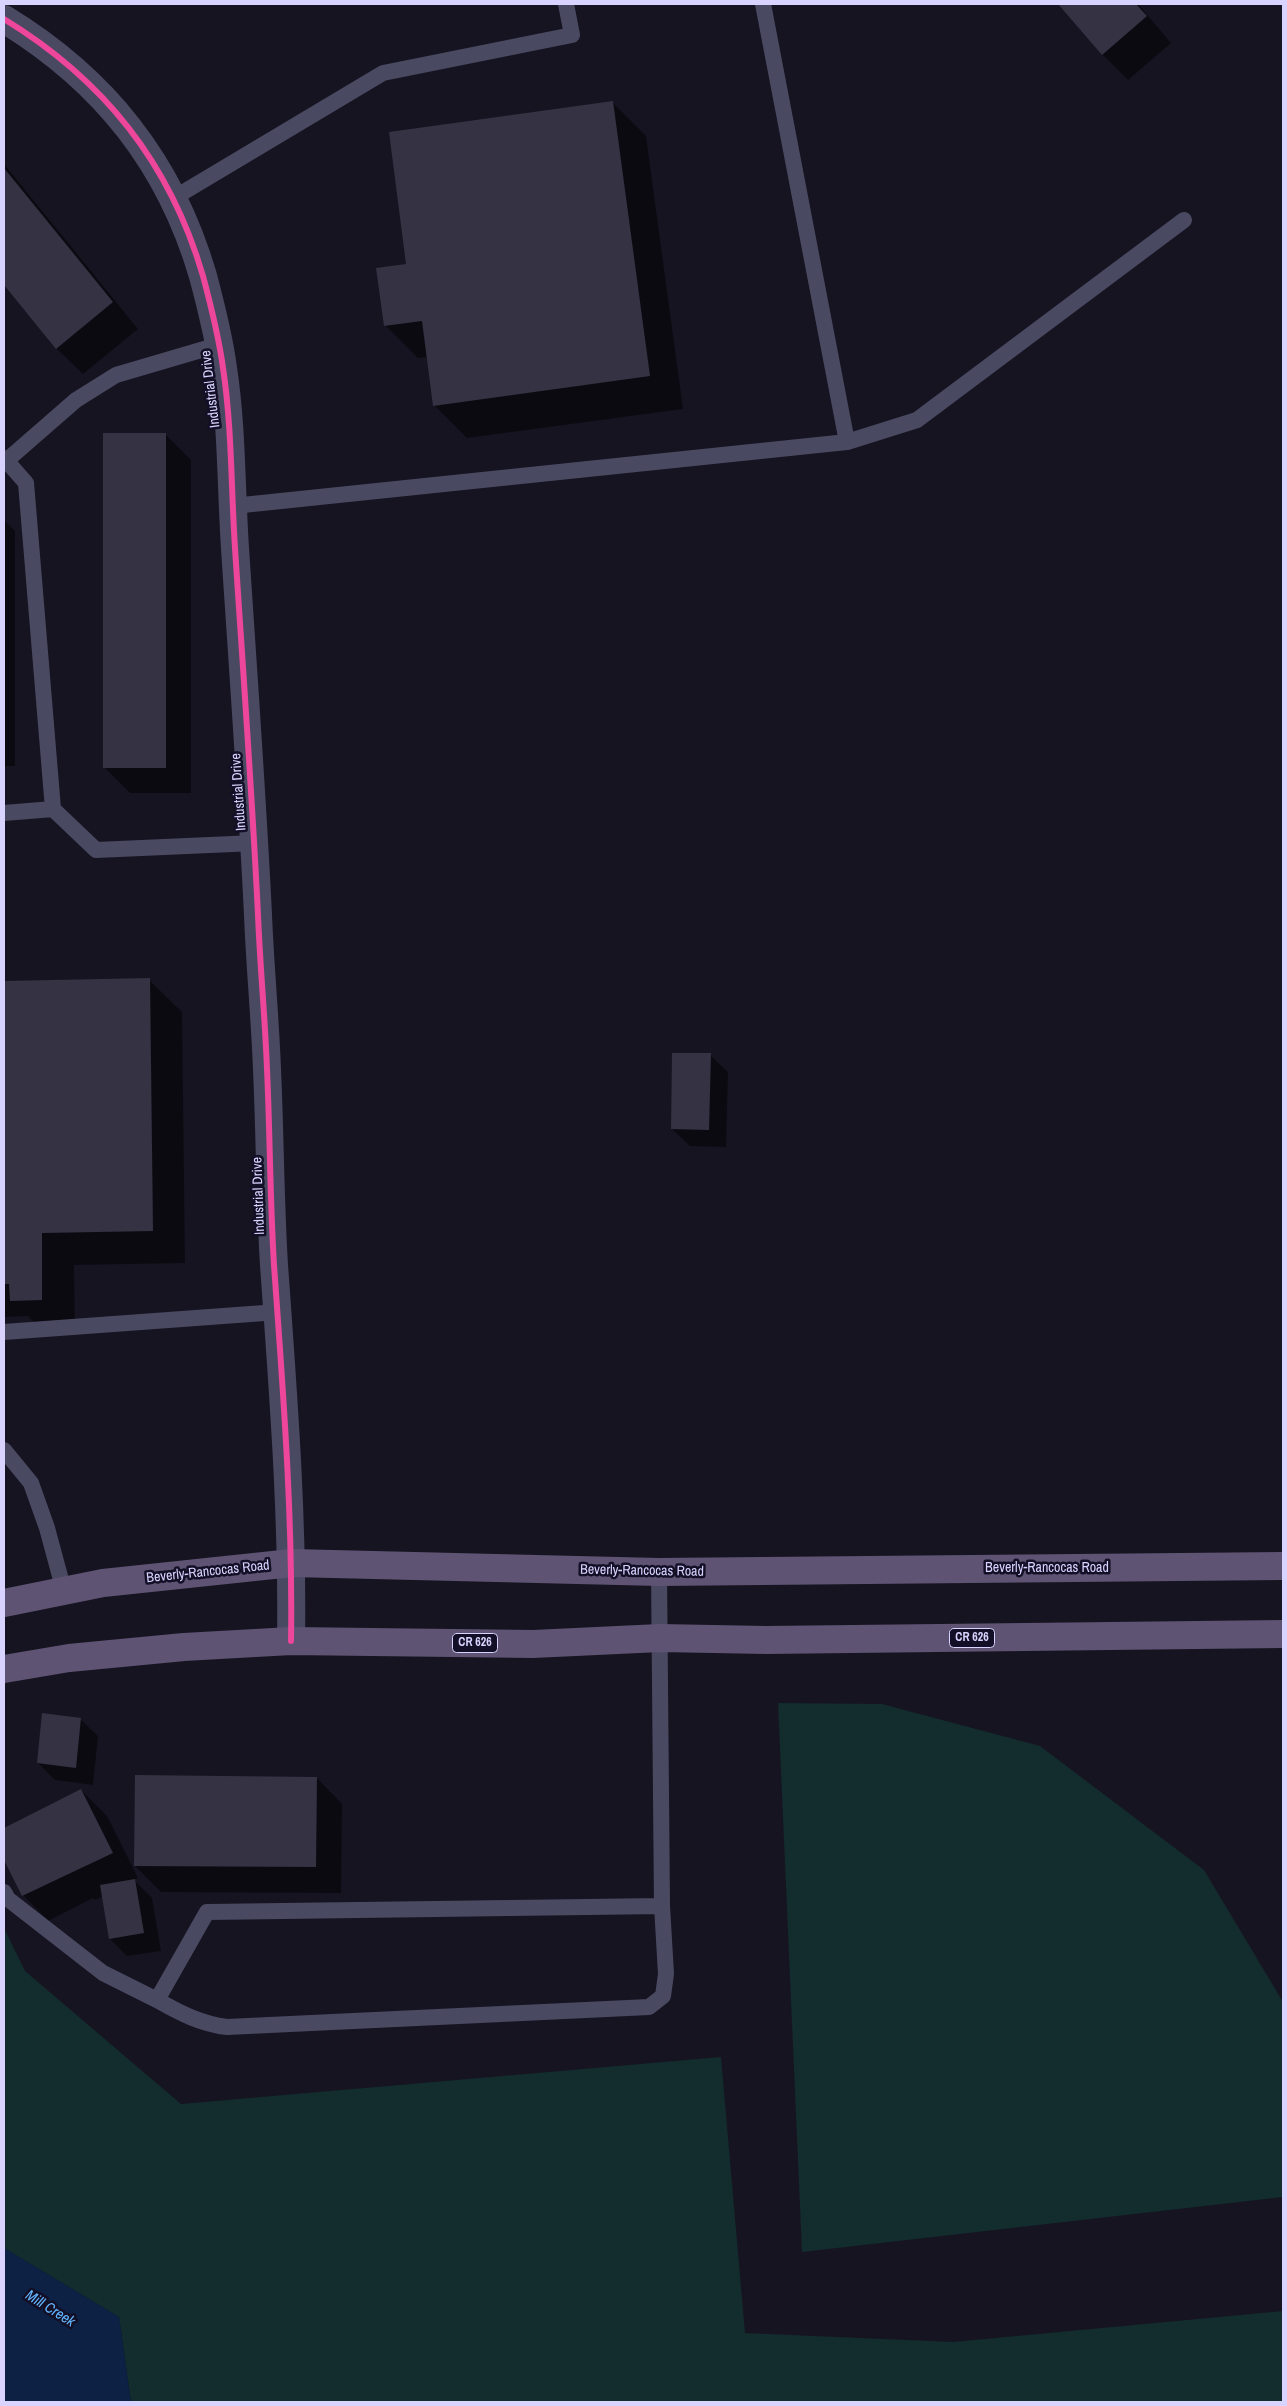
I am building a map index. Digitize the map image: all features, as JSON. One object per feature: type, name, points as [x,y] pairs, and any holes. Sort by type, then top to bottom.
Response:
[{"type":"main road","name":"Beverly-Rancocas Road","points":[[4,1603],[103,1583],[292,1563],[659,1572],[1283,1566]]},
{"type":"main road","name":"CR 626","points":[[4,1670],[69,1658],[184,1647],[291,1641],[533,1644],[660,1638],[785,1640],[1283,1634]]},
{"type":"street","name":"Industrial Drive","points":[[4,19],[40,41],[78,71],[111,105],[142,145],[172,199],[202,275],[224,369],[255,843],[267,1070],[274,1261],[292,1563],[291,1641]]},
{"type":"lane","points":[[172,199],[383,73],[572,35],[566,4]]},
{"type":"lane","points":[[763,4],[847,442]]},
{"type":"lane","points":[[233,506],[847,442],[917,420],[1184,220]]},
{"type":"lane","points":[[218,345],[116,375],[76,400],[5,459],[26,483],[53,809],[96,850],[255,843]]},
{"type":"lane","points":[[4,813],[53,809]]},
{"type":"lane","points":[[4,1332],[278,1312]]},
{"type":"lane","points":[[4,1450],[31,1483],[47,1528],[64,1591]]},
{"type":"lane","points":[[4,1892],[8,1899],[104,1973],[184,2016],[212,2026],[227,2027],[649,2007],[663,1996],[666,1974],[662,1906],[659,1572]]},
{"type":"lane","points":[[157,2000],[207,1912],[662,1906]]},
{"type":"green space","points":[[778,1703],[882,1704],[1040,1746],[1204,1870],[1283,2002],[1283,2197],[802,2252]]},
{"type":"green space","points":[[4,1928],[25,1971],[181,2104],[721,2057],[745,2333],[953,2342],[1283,2311],[1283,2402],[131,2402],[119,2317],[4,2248]]},
{"type":"water","name":"Mill Creek","points":[[4,2248],[119,2317],[131,2402],[4,2402]]},
{"type":"building","points":[[1058,4],[1136,4],[1147,16],[1102,55]]},
{"type":"building","points":[[613,101],[650,376],[433,406],[422,321],[384,326],[376,268],[406,264],[389,132]]},
{"type":"building","points":[[4,168],[113,302],[56,349],[4,285]]},
{"type":"building","points":[[103,433],[166,433],[166,768],[103,768]]},
{"type":"building","points":[[150,978],[153,1231],[42,1233],[42,1300],[10,1301],[9,1284],[4,1284],[4,981]]},
{"type":"building","points":[[672,1053],[711,1053],[709,1130],[671,1129]]},
{"type":"building","points":[[42,1713],[81,1718],[76,1768],[37,1763]]},
{"type":"building","points":[[135,1775],[317,1777],[316,1867],[134,1866]]},
{"type":"building","points":[[81,1789],[113,1853],[22,1896],[4,1860],[4,1828]]},
{"type":"building","points":[[135,1879],[144,1933],[109,1939],[100,1885]]},
{"type":"cycle path","points":[[4,19],[40,43],[73,69],[102,97],[129,128],[152,161],[172,197],[189,235],[203,276],[219,345],[230,435],[235,548],[266,1050],[273,1241],[289,1500],[291,1641]]}]
